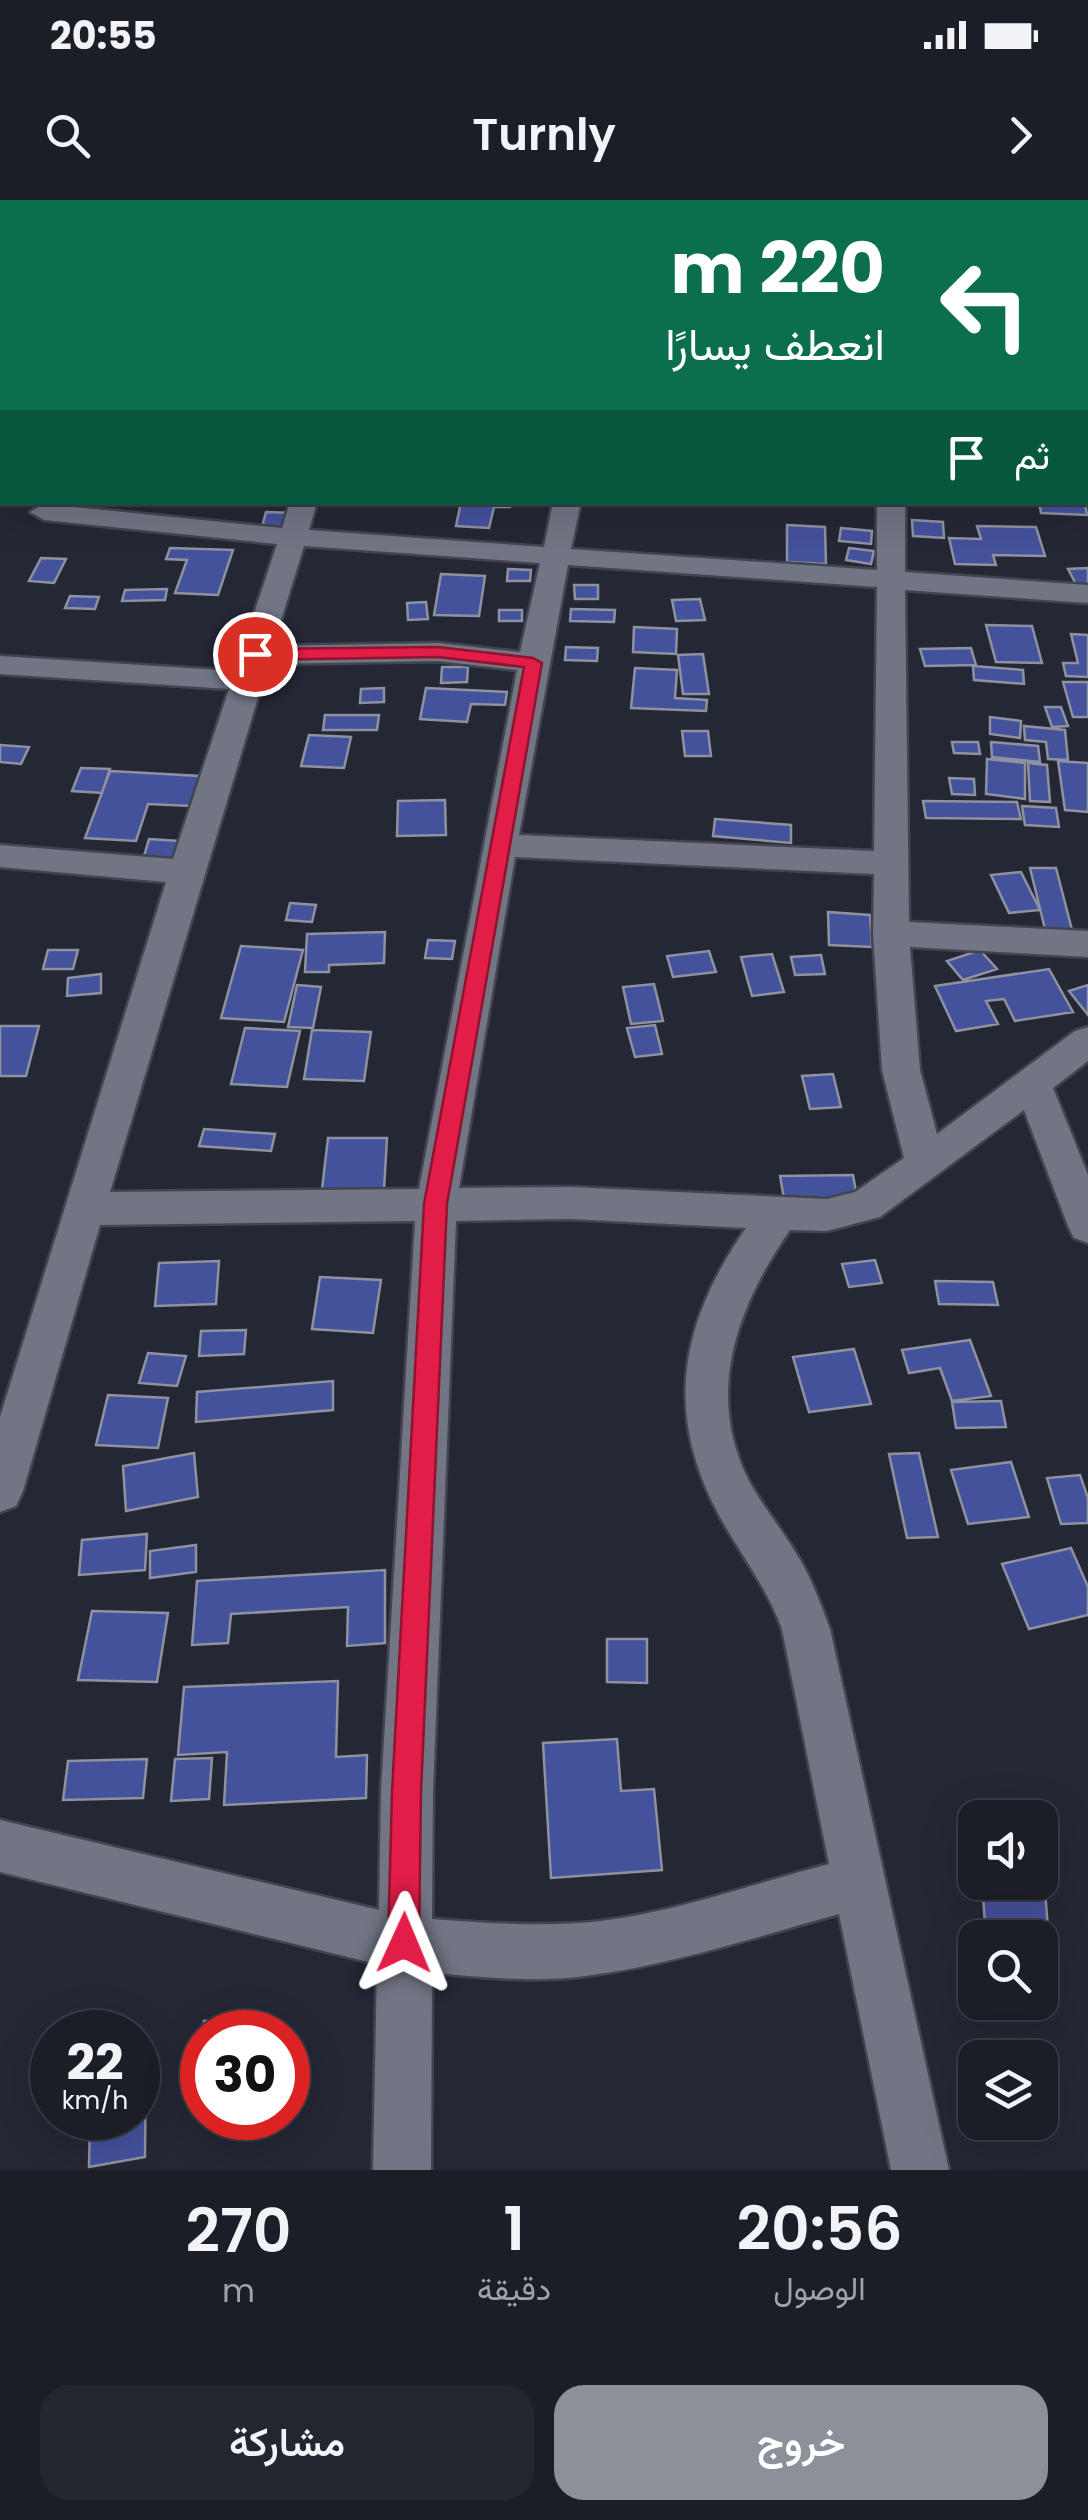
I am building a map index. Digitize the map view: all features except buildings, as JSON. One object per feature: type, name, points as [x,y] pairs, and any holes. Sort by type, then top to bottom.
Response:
[{"type":"street","points":[[402,2170],[407,1792],[436,1204],[533,663],[566,505]]},
{"type":"street","points":[[891,505],[891,934],[902,1070],[926,1164]]},
{"type":"street","points":[[44,512],[298,520],[556,555],[1088,594]]},
{"type":"street","points":[[0,1491],[186,872],[298,520]]},
{"type":"street","points":[[0,666],[250,668],[438,652],[533,663]]},
{"type":"street","points":[[501,845],[890,863]]},
{"type":"street","points":[[0,856],[186,872]]},
{"type":"street","points":[[891,934],[1088,944]]},
{"type":"street","points":[[84,1210],[571,1203],[827,1215],[866,1205],[1088,1041]]},
{"type":"street","points":[[1032,1082],[1088,1226]]},
{"type":"street","points":[[780,1212],[747,1255],[725,1296],[710,1339],[705,1389],[713,1443],[728,1487],[788,1583],[806,1630],[920,2170]]},
{"type":"street","points":[[0,1846],[404,1943],[492,1950],[581,1950],[642,1940],[860,1882]]},
{"type":"route","points":[[255,654],[438,652],[533,663],[436,1204],[407,1792],[404,1943]]}]
